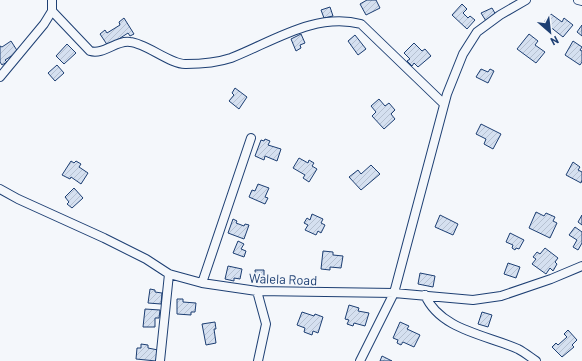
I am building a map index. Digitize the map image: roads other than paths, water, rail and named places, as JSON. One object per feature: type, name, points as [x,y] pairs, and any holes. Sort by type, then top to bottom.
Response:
[{"type":"street","points":[[0,77],[44,24],[52,11],[52,0]]},
{"type":"street","points":[[360,361],[394,293],[444,104],[463,54],[477,32],[500,15],[526,0]]},
{"type":"street","points":[[578,0],[582,1]]},
{"type":"street","points":[[52,11],[90,51],[98,52],[122,42],[132,42],[184,65],[230,58],[299,28],[334,21],[361,24],[444,104]]},
{"type":"street","points":[[202,283],[252,138]]},
{"type":"street","name":"Walela Road","points":[[0,190],[104,238],[146,259],[168,274],[202,283],[258,291],[394,293],[473,300],[501,296],[552,279],[582,266]]},
{"type":"street","points":[[160,361],[168,274]]},
{"type":"street","points":[[258,291],[266,324],[258,361]]},
{"type":"street","points":[[425,295],[432,308],[439,316],[472,333],[518,350],[536,361]]}]
